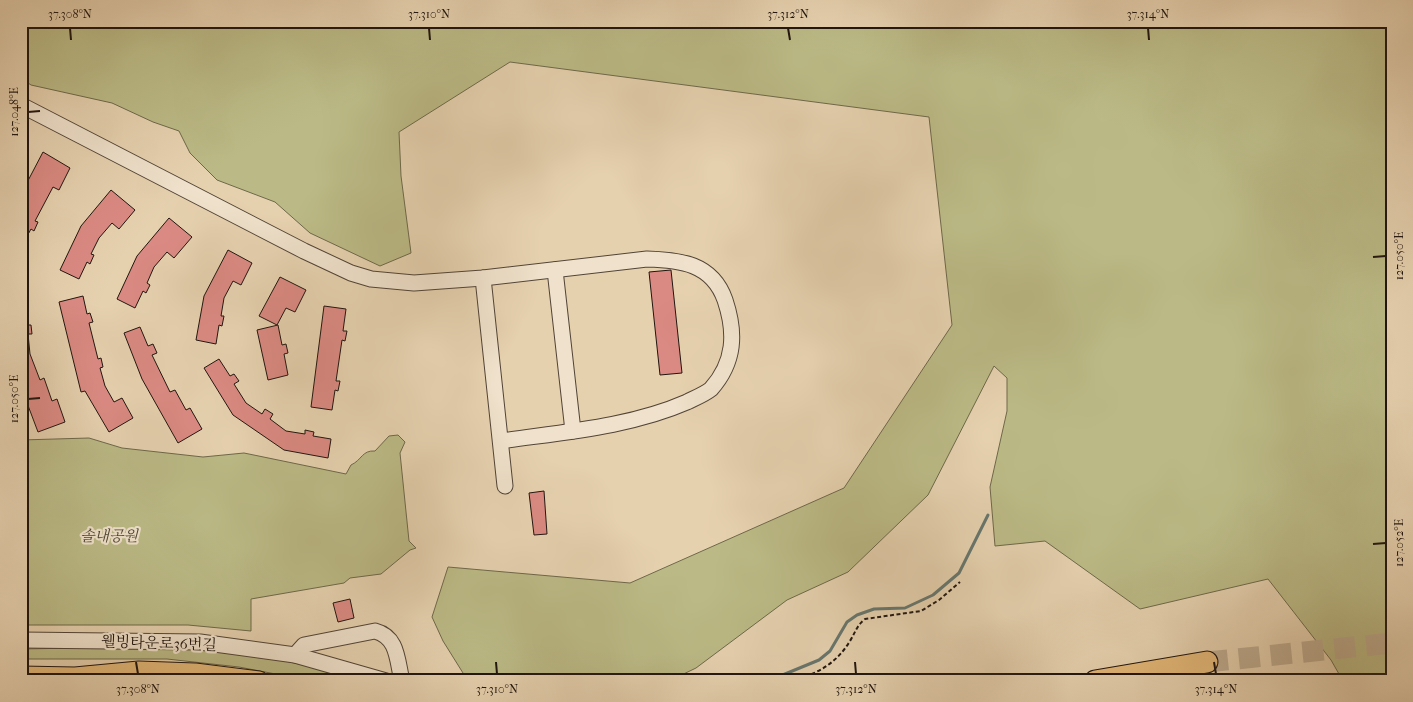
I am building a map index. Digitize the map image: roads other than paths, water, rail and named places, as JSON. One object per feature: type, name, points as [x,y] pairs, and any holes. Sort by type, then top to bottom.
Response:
[{"type":"highway","points":[[1095,681],[1207,662]]},
{"type":"main road","points":[[21,676],[75,677],[139,671],[195,673],[259,681]]},
{"type":"main road","points":[[75,677],[98,681]]},
{"type":"street","points":[[21,105],[350,273],[371,279],[393,283],[433,283],[647,259],[676,260],[693,265],[707,273],[724,297],[732,322],[732,345],[725,368],[710,390],[673,408],[634,420],[501,441]]},
{"type":"street","points":[[555,270],[573,431]]},
{"type":"street","points":[[484,278],[505,486]]},
{"type":"street","points":[[295,655],[304,645],[375,631],[386,634],[392,641],[402,681]]},
{"type":"street","name":"웰빙타운로36번길","points":[[21,640],[196,641],[295,655],[386,681]]},
{"type":"waterway","points":[[768,681],[819,660],[830,651],[847,622],[857,615],[874,609],[905,608],[933,595],[959,573],[988,515]]},
{"type":"tunnel","points":[[1207,662],[1392,643]]},
{"type":"park label","name":"솔내공원","points":[[109,536]]}]
